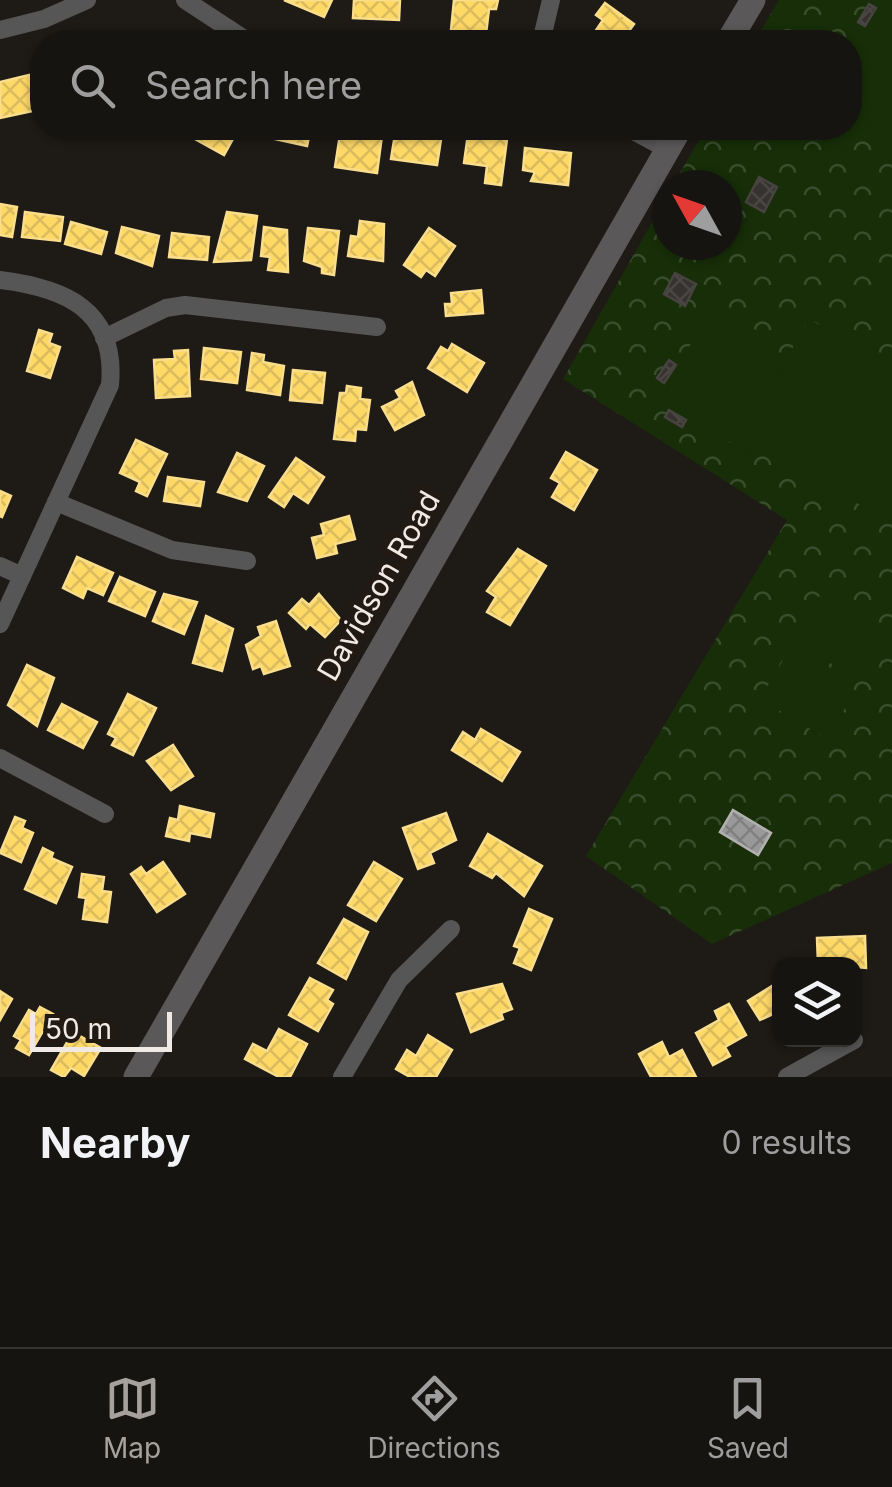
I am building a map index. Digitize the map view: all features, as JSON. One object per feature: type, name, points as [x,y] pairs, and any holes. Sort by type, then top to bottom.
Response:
[{"type":"main road","points":[[735,30],[753,0]]},
{"type":"main road","name":"Davidson Road","points":[[136,1077],[673,140]]},
{"type":"street","points":[[0,30],[44,19],[87,0]]},
{"type":"street","points":[[185,0],[231,30]]},
{"type":"street","points":[[544,30],[551,0]]},
{"type":"street","points":[[0,280],[44,285],[64,293],[89,313],[104,338],[112,368],[103,402],[0,624]]},
{"type":"street","points":[[104,338],[156,312],[185,305],[378,327]]},
{"type":"street","points":[[56,502],[172,550],[247,561]]},
{"type":"street","points":[[0,566],[22,576]]},
{"type":"street","points":[[0,758],[105,814]]},
{"type":"street","points":[[342,1077],[399,980],[451,928]]},
{"type":"street","points":[[788,1077],[841,1047]]},
{"type":"green space","points":[[779,0],[892,0],[892,863],[712,944],[586,856],[787,520],[563,379],[652,222],[652,260],[742,260],[742,170],[682,170],[699,140],[862,140],[862,30],[761,30]]},
{"type":"green space","points":[[892,5],[892,147],[862,132],[862,35],[878,9]]},
{"type":"green space","points":[[892,271],[892,326],[868,310]]},
{"type":"green space","points":[[718,304],[766,337],[777,375],[809,319],[892,365],[892,522],[753,446],[749,453],[670,407],[662,387]]},
{"type":"green space","points":[[819,596],[886,636],[859,680],[793,641]]},
{"type":"green space","points":[[786,655],[853,694],[827,739],[760,699]]},
{"type":"building: Homes","points":[[284,0],[332,0],[324,17]]},
{"type":"building: Homes","points":[[354,0],[400,0],[399,20],[353,18]]},
{"type":"building: Homes","points":[[454,0],[498,0],[496,9],[489,9],[486,30],[451,30]]},
{"type":"building: Homes","points":[[605,3],[634,24],[630,30],[596,30],[603,20],[596,15]]},
{"type":"building: Homes","points":[[29,75],[30,112],[0,118],[0,82]]},
{"type":"building: Homes","points":[[197,140],[232,140],[224,155]]},
{"type":"building: Homes","points":[[280,140],[308,140],[307,146]]},
{"type":"building: Homes","points":[[339,140],[381,140],[377,173],[335,167]]},
{"type":"building: Homes","points":[[394,140],[441,140],[437,165],[391,159]]},
{"type":"building: Homes","points":[[467,140],[507,140],[501,185],[485,183],[487,166],[464,163]]},
{"type":"building: Homes","points":[[525,148],[571,153],[568,185],[531,181],[535,172],[523,170]]},
{"type":"building: Homes","points":[[0,204],[17,207],[12,237],[0,235]]},
{"type":"building: Homes","points":[[25,212],[63,217],[60,241],[22,237]]},
{"type":"building: Homes","points":[[227,212],[257,216],[251,260],[214,262]]},
{"type":"building: Homes","points":[[360,221],[384,224],[383,261],[348,256],[351,236],[358,237]]},
{"type":"building: Homes","points":[[71,222],[107,232],[101,254],[65,244]]},
{"type":"building: Homes","points":[[122,227],[159,236],[152,266],[116,253]]},
{"type":"building: Homes","points":[[264,227],[287,230],[288,272],[268,270],[270,257],[261,256]]},
{"type":"building: Homes","points":[[308,228],[339,231],[334,275],[322,273],[322,267],[304,261]]},
{"type":"building: Homes","points":[[429,228],[455,246],[435,276],[426,270],[421,277],[404,265]]},
{"type":"building: Homes","points":[[172,233],[209,237],[207,260],[169,257]]},
{"type":"building: Homes","points":[[481,290],[483,313],[446,316],[445,304],[452,304],[451,293]]},
{"type":"building: Homes","points":[[39,330],[52,334],[49,343],[60,347],[50,378],[27,371]]},
{"type":"building: Homes","points":[[452,344],[484,363],[467,392],[428,368],[441,347],[448,351]]},
{"type":"building: Homes","points":[[204,348],[241,352],[237,383],[201,379]]},
{"type":"building: Homes","points":[[188,350],[190,396],[156,398],[154,360],[175,359],[174,351]]},
{"type":"building: Homes","points":[[252,353],[264,355],[263,362],[284,366],[280,395],[247,390]]},
{"type":"building: Homes","points":[[293,370],[325,373],[322,403],[290,400]]},
{"type":"building: Homes","points":[[412,382],[424,415],[395,430],[382,407],[400,398],[396,391]]},
{"type":"building: Homes","points":[[347,386],[361,388],[360,399],[370,400],[366,430],[356,429],[355,441],[334,439],[340,393],[346,393]]},
{"type":"building: Homes","points":[[136,440],[167,454],[147,496],[136,491],[140,482],[120,473]]},
{"type":"building: Homes","points":[[566,452],[597,470],[574,510],[552,497],[560,483],[551,478]]},
{"type":"building: Homes","points":[[237,453],[264,466],[247,501],[218,492]]},
{"type":"building: Homes","points":[[296,458],[324,477],[308,503],[293,493],[284,507],[269,497]]},
{"type":"building: Homes","points":[[168,477],[204,482],[200,506],[164,501]]},
{"type":"building: Homes","points":[[0,491],[11,496],[2,517],[0,516]]},
{"type":"building: Homes","points":[[349,516],[355,539],[335,544],[337,553],[317,558],[312,538],[324,535],[321,524]]},
{"type":"building: Homes","points":[[518,549],[546,566],[510,625],[487,612],[496,597],[487,591]]},
{"type":"building: Homes","points":[[77,557],[113,573],[103,595],[87,588],[83,598],[63,588]]},
{"type":"building: Homes","points":[[120,577],[155,592],[145,616],[109,601]]},
{"type":"building: Homes","points":[[164,594],[197,602],[184,634],[153,621]]},
{"type":"building: Homes","points":[[319,594],[341,620],[325,637],[310,624],[306,629],[289,613],[302,599],[309,605]]},
{"type":"building: Homes","points":[[206,616],[233,629],[222,671],[193,663]]},
{"type":"building: Homes","points":[[276,621],[290,666],[264,674],[261,666],[253,669],[246,645],[261,636],[258,627]]},
{"type":"building: Homes","points":[[27,665],[54,678],[37,726],[8,705]]},
{"type":"building: Homes","points":[[128,694],[156,708],[133,755],[112,745],[116,738],[108,734]]},
{"type":"building: Homes","points":[[62,704],[97,722],[83,748],[48,730]]},
{"type":"building: Homes","points":[[481,729],[520,752],[502,781],[452,750],[463,732],[475,740]]},
{"type":"building: Homes","points":[[173,745],[193,776],[171,790],[147,761]]},
{"type":"building: Homes","points":[[180,806],[214,814],[210,837],[190,833],[189,841],[166,836],[170,818],[178,820]]},
{"type":"building: Homes","points":[[446,813],[456,840],[430,853],[434,863],[418,869],[403,828]]},
{"type":"building: Homes","points":[[15,817],[25,821],[22,828],[33,833],[21,862],[0,853]]},
{"type":"building: Homes","points":[[488,834],[542,866],[524,896],[496,873],[492,878],[470,866]]},
{"type":"building: Homes","points":[[43,848],[53,853],[51,858],[72,867],[56,903],[25,889]]},
{"type":"building: Homes","points":[[163,862],[185,894],[157,912],[131,874],[141,867],[146,874]]},
{"type":"building: Homes","points":[[374,862],[402,879],[376,921],[348,905]]},
{"type":"building: Homes","points":[[82,874],[104,877],[102,891],[111,892],[107,922],[83,919],[86,898],[79,897]]},
{"type":"building: Homes","points":[[529,909],[552,919],[531,970],[514,963],[520,948],[514,946]]},
{"type":"building: Homes","points":[[344,919],[368,932],[346,979],[318,963]]},
{"type":"building: Homes","points":[[865,936],[866,968],[862,968],[862,957],[818,957],[817,938]]},
{"type":"building: Homes","points":[[310,978],[333,990],[327,1000],[333,1004],[318,1031],[289,1015]]},
{"type":"building: Homes","points":[[502,984],[512,1009],[501,1013],[503,1019],[471,1032],[457,994]]},
{"type":"building: Homes","points":[[772,986],[772,1015],[760,1020],[748,1001]]},
{"type":"building: Homes","points":[[0,991],[12,999],[0,1020]]},
{"type":"building: Homes","points":[[729,1004],[746,1035],[725,1047],[730,1056],[713,1065],[696,1033],[719,1020],[715,1011]]},
{"type":"building: Homes","points":[[40,1007],[53,1014],[29,1055],[16,1048],[21,1040],[14,1036],[29,1010],[36,1014]]},
{"type":"building: Homes","points":[[279,1029],[307,1044],[290,1077],[279,1077],[245,1059],[253,1044],[267,1051]]},
{"type":"building: Homes","points":[[73,1032],[101,1048],[84,1076],[71,1068],[64,1077],[51,1070]]},
{"type":"building: Homes","points":[[428,1035],[452,1050],[436,1077],[410,1077],[396,1069],[407,1050],[416,1056]]},
{"type":"building: Homes","points":[[662,1042],[669,1057],[682,1050],[696,1077],[651,1077],[639,1054]]},
{"type":"building: Industry","points":[[733,810],[771,833],[758,855],[720,832]]},
{"type":"building: Other","points":[[869,4],[876,8],[865,26],[858,22]]},
{"type":"building: Other","points":[[759,177],[777,187],[764,212],[746,202]]},
{"type":"building: Other","points":[[675,273],[696,284],[685,306],[664,294]]},
{"type":"building: Other","points":[[669,360],[676,365],[664,383],[657,378]]},
{"type":"building: Other","points":[[669,410],[686,420],[682,427],[665,417]]}]
